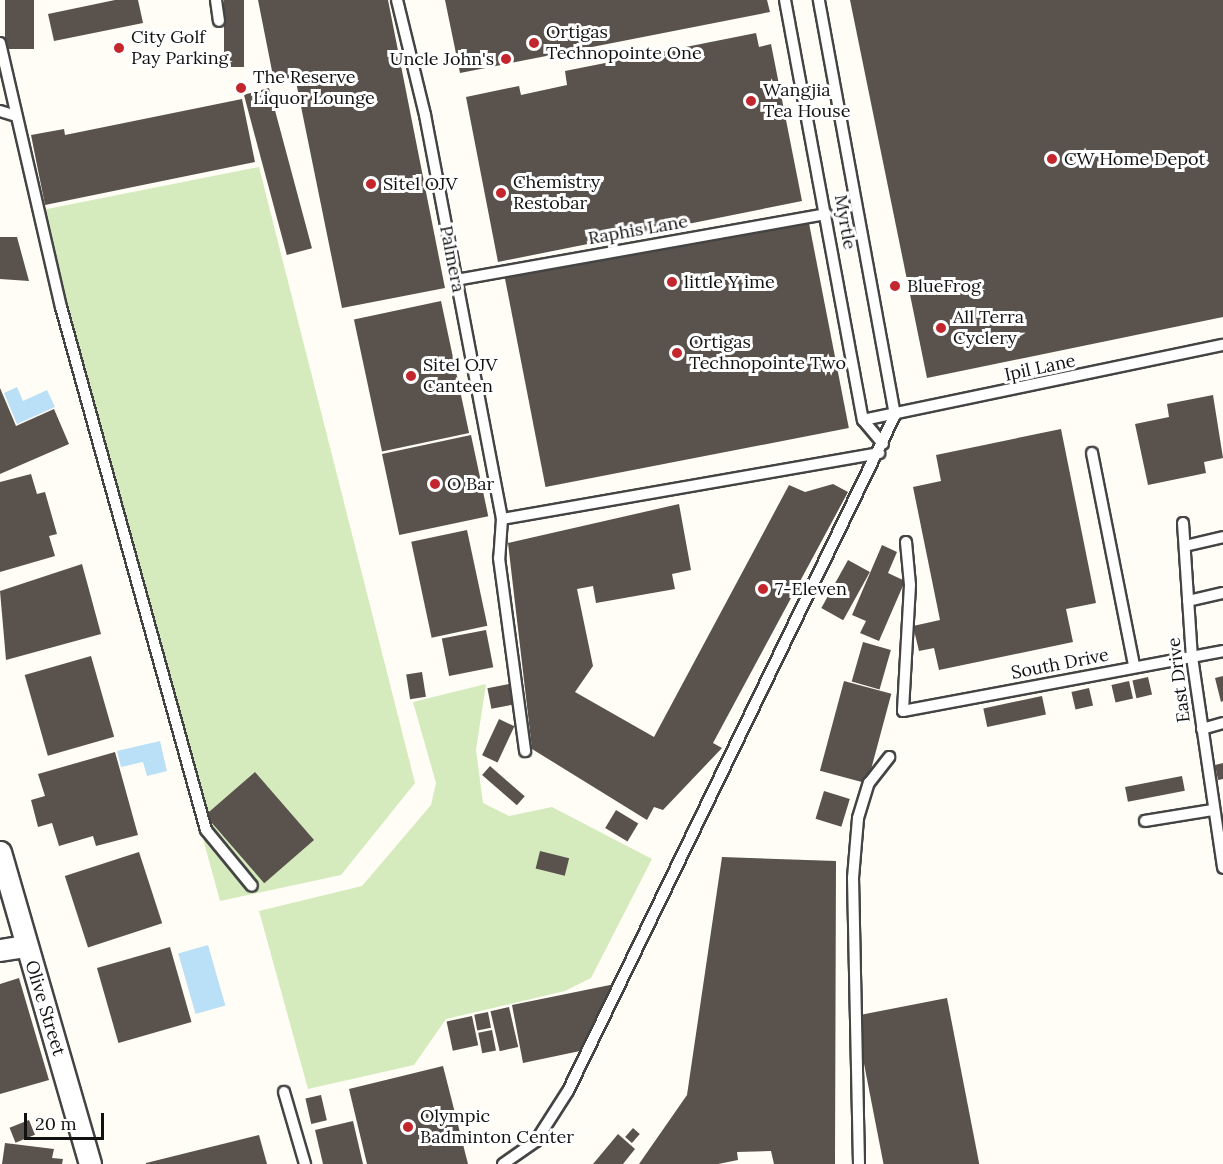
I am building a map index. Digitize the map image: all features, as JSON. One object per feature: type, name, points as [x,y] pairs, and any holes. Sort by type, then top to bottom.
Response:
[{"type":"street","name":"Olive Street","points":[[0,852],[90,1164]]},
{"type":"street","points":[[0,950],[26,946]]},
{"type":"lane","points":[[216,0],[219,21]]},
{"type":"lane","name":"Palmera","points":[[397,0],[456,280],[502,519],[499,558],[525,751]]},
{"type":"lane","name":"Myrtle","points":[[786,0],[863,420],[881,449]]},
{"type":"lane","name":"Myrtle","points":[[819,0],[895,415]]},
{"type":"lane","points":[[0,43],[61,307],[206,830],[252,886]]},
{"type":"lane","points":[[0,111],[16,116]]},
{"type":"lane","name":"Raphis Lane","points":[[456,280],[826,214]]},
{"type":"lane","name":"Ipil Lane","points":[[863,420],[1223,345]]},
{"type":"lane","points":[[504,1164],[536,1141],[568,1091],[881,449],[895,415]]},
{"type":"lane","points":[[502,519],[881,449]]},
{"type":"lane","points":[[1092,453],[1134,666]]},
{"type":"lane","name":"East Drive","points":[[1184,523],[1191,657],[1212,810],[1223,868]]},
{"type":"lane","points":[[1185,546],[1223,537]]},
{"type":"lane","name":"South Drive","points":[[906,542],[910,585],[903,711],[1223,651]]},
{"type":"lane","points":[[1188,601],[1223,593]]},
{"type":"lane","points":[[1202,729],[1223,723]]},
{"type":"lane","points":[[859,1164],[853,878],[858,818],[869,783],[889,757]]},
{"type":"lane","points":[[1145,821],[1212,810]]},
{"type":"lane","points":[[284,1092],[305,1164]]},
{"type":"green space","points":[[259,167],[415,783],[341,875],[220,901],[32,212]]},
{"type":"green space","points":[[486,684],[476,750],[483,803],[509,816],[552,807],[652,859],[591,978],[565,991],[446,1019],[414,1065],[308,1089],[259,911],[362,886],[431,805],[436,783],[413,702]]},
{"type":"water","points":[[17,387],[23,401],[47,390],[55,407],[17,424],[4,393]]},
{"type":"water","points":[[160,741],[167,771],[147,776],[143,762],[121,767],[117,751]]},
{"type":"water","points":[[208,945],[225,1006],[196,1014],[178,954]]},
{"type":"building","points":[[5,0],[34,0],[34,49],[5,49]]},
{"type":"building","points":[[115,0],[138,0],[143,23],[54,41],[48,14]]},
{"type":"building","points":[[224,0],[244,0],[244,67],[224,67]]},
{"type":"building","name":"Sitel OJV","points":[[258,0],[388,0],[445,288],[342,308],[295,77],[274,81]]},
{"type":"building","name":"Ortigas Technopointe One","points":[[445,0],[767,0],[770,12],[460,73]]},
{"type":"building","name":"CW Home Depot","points":[[850,0],[1223,0],[1223,317],[927,378]]},
{"type":"building","points":[[756,33],[759,47],[771,44],[802,201],[498,262],[466,97],[519,86],[521,95],[567,85],[565,71]]},
{"type":"building","points":[[269,88],[312,248],[287,255],[244,95]]},
{"type":"building","points":[[242,99],[255,162],[45,205],[31,135],[64,129],[65,135]]},
{"type":"building","name":"Ortigas Technopointe Two","points":[[808,218],[849,428],[546,487],[505,277]]},
{"type":"building","points":[[0,237],[17,237],[29,281],[0,279]]},
{"type":"building","name":"Sitel OJV Canteen","points":[[441,301],[469,433],[382,452],[354,320]]},
{"type":"building","points":[[0,388],[16,426],[54,409],[69,444],[0,474]]},
{"type":"building","points":[[1213,395],[1223,458],[1204,462],[1206,473],[1148,485],[1135,424],[1169,417],[1167,404]]},
{"type":"building","points":[[1061,429],[1096,603],[1066,609],[1073,642],[939,670],[934,648],[919,651],[913,626],[940,620],[913,487],[941,481],[936,455]]},
{"type":"building","name":"O Bar","points":[[471,435],[488,516],[399,535],[382,454]]},
{"type":"building","points":[[31,474],[37,494],[45,492],[57,534],[49,536],[55,556],[0,572],[0,482]]},
{"type":"building","points":[[833,484],[848,492],[713,743],[722,748],[663,810],[654,807],[647,820],[532,749],[508,543],[679,504],[691,570],[672,574],[675,589],[596,603],[593,586],[577,589],[593,666],[575,692],[654,737],[789,485],[805,492]]},
{"type":"building","points":[[467,530],[487,626],[432,638],[411,542]]},
{"type":"building","points":[[882,545],[897,552],[888,573],[905,581],[879,641],[860,633],[866,621],[852,615]]},
{"type":"building","points":[[848,560],[870,572],[843,620],[821,608]]},
{"type":"building","points":[[82,564],[101,634],[6,660],[0,591]]},
{"type":"building","points":[[486,630],[493,667],[449,676],[442,639]]},
{"type":"building","points":[[863,642],[891,650],[880,689],[852,681]]},
{"type":"building","points":[[91,656],[114,737],[48,756],[25,675]]},
{"type":"building","points":[[422,672],[426,697],[410,699],[406,675]]},
{"type":"building","points":[[1223,676],[1223,701],[1221,702],[1215,678]]},
{"type":"building","points":[[1148,677],[1152,695],[1136,698],[1132,681]]},
{"type":"building","points":[[844,681],[891,694],[867,784],[820,771]]},
{"type":"building","points":[[1129,681],[1133,699],[1116,703],[1111,685]]},
{"type":"building","points":[[509,684],[513,705],[491,709],[487,688]]},
{"type":"building","points":[[1089,688],[1093,706],[1076,710],[1071,692]]},
{"type":"building","points":[[1042,696],[1046,715],[987,727],[983,708]]},
{"type":"building","points":[[499,719],[514,726],[498,762],[482,755]]},
{"type":"building","points":[[115,752],[138,835],[96,846],[93,836],[59,846],[52,823],[38,827],[31,800],[45,796],[38,774]]},
{"type":"building","points":[[1223,763],[1223,779],[1218,780],[1215,765]]},
{"type":"building","points":[[490,766],[525,796],[517,805],[482,775]]},
{"type":"building","points":[[255,772],[314,840],[264,883],[205,815]]},
{"type":"building","points":[[1182,776],[1185,791],[1128,802],[1125,787]]},
{"type":"building","points":[[824,791],[850,799],[841,827],[816,819]]},
{"type":"building","points":[[616,810],[638,823],[627,841],[605,828]]},
{"type":"building","points":[[540,851],[569,858],[565,876],[536,868]]},
{"type":"building","points":[[139,852],[162,923],[88,947],[65,876]]},
{"type":"building","points":[[722,857],[836,861],[835,1164],[774,1164],[771,1151],[737,1152],[738,1160],[718,1164],[639,1164],[687,1095]]},
{"type":"building","points":[[170,947],[191,1022],[118,1043],[97,968]]},
{"type":"building","points":[[19,978],[49,1080],[0,1094],[0,984]]},
{"type":"building","points":[[615,984],[580,1051],[523,1063],[512,1005]]},
{"type":"building","points":[[947,998],[979,1164],[884,1164],[855,1016]]},
{"type":"building","points":[[509,1007],[518,1047],[500,1051],[490,1011]]},
{"type":"building","points":[[488,1012],[491,1028],[477,1030],[474,1015]]},
{"type":"building","points":[[472,1016],[478,1045],[453,1051],[447,1021]]},
{"type":"building","points":[[492,1030],[496,1051],[482,1053],[478,1033]]},
{"type":"building","name":"Olympic Badminton Center","points":[[443,1066],[468,1164],[367,1164],[349,1089]]},
{"type":"building","points":[[321,1095],[327,1120],[311,1124],[305,1099]]},
{"type":"building","points":[[29,1120],[35,1135],[16,1143],[10,1128]]},
{"type":"building","points":[[353,1121],[363,1164],[323,1164],[315,1130]]},
{"type":"building","points":[[633,1128],[640,1134],[632,1143],[625,1137]]},
{"type":"building","points":[[618,1134],[635,1149],[623,1164],[593,1164]]},
{"type":"building","points":[[259,1135],[267,1164],[146,1164],[146,1163]]},
{"type":"building","points":[[5,1143],[54,1149],[52,1158],[63,1159],[62,1164],[2,1164]]},
{"type":"place","name":"Ortigas Technopointe One","points":[[534,43]]},
{"type":"place","name":"City Golf Pay Parking","points":[[119,48]]},
{"type":"place","name":"Uncle John's","points":[[506,59]]},
{"type":"place","name":"The Reserve Liquor Lounge","points":[[241,88]]},
{"type":"place","name":"Wangjia Tea House","points":[[751,101]]},
{"type":"place","name":"CW Home Depot","points":[[1052,159]]},
{"type":"place","name":"Sitel OJV","points":[[371,184]]},
{"type":"place","name":"Chemistry Restobar","points":[[501,193]]},
{"type":"place","name":"little Y ime","points":[[672,282]]},
{"type":"place","name":"BlueFrog","points":[[895,286]]},
{"type":"place","name":"All Terra Cyclery","points":[[941,328]]},
{"type":"place","name":"Ortigas Technopointe Two","points":[[677,353]]},
{"type":"place","name":"Sitel OJV Canteen","points":[[411,376]]},
{"type":"place","name":"O Bar","points":[[435,484]]},
{"type":"place","name":"7-Eleven","points":[[763,589]]},
{"type":"place","name":"Olympic Badminton Center","points":[[408,1127]]}]
